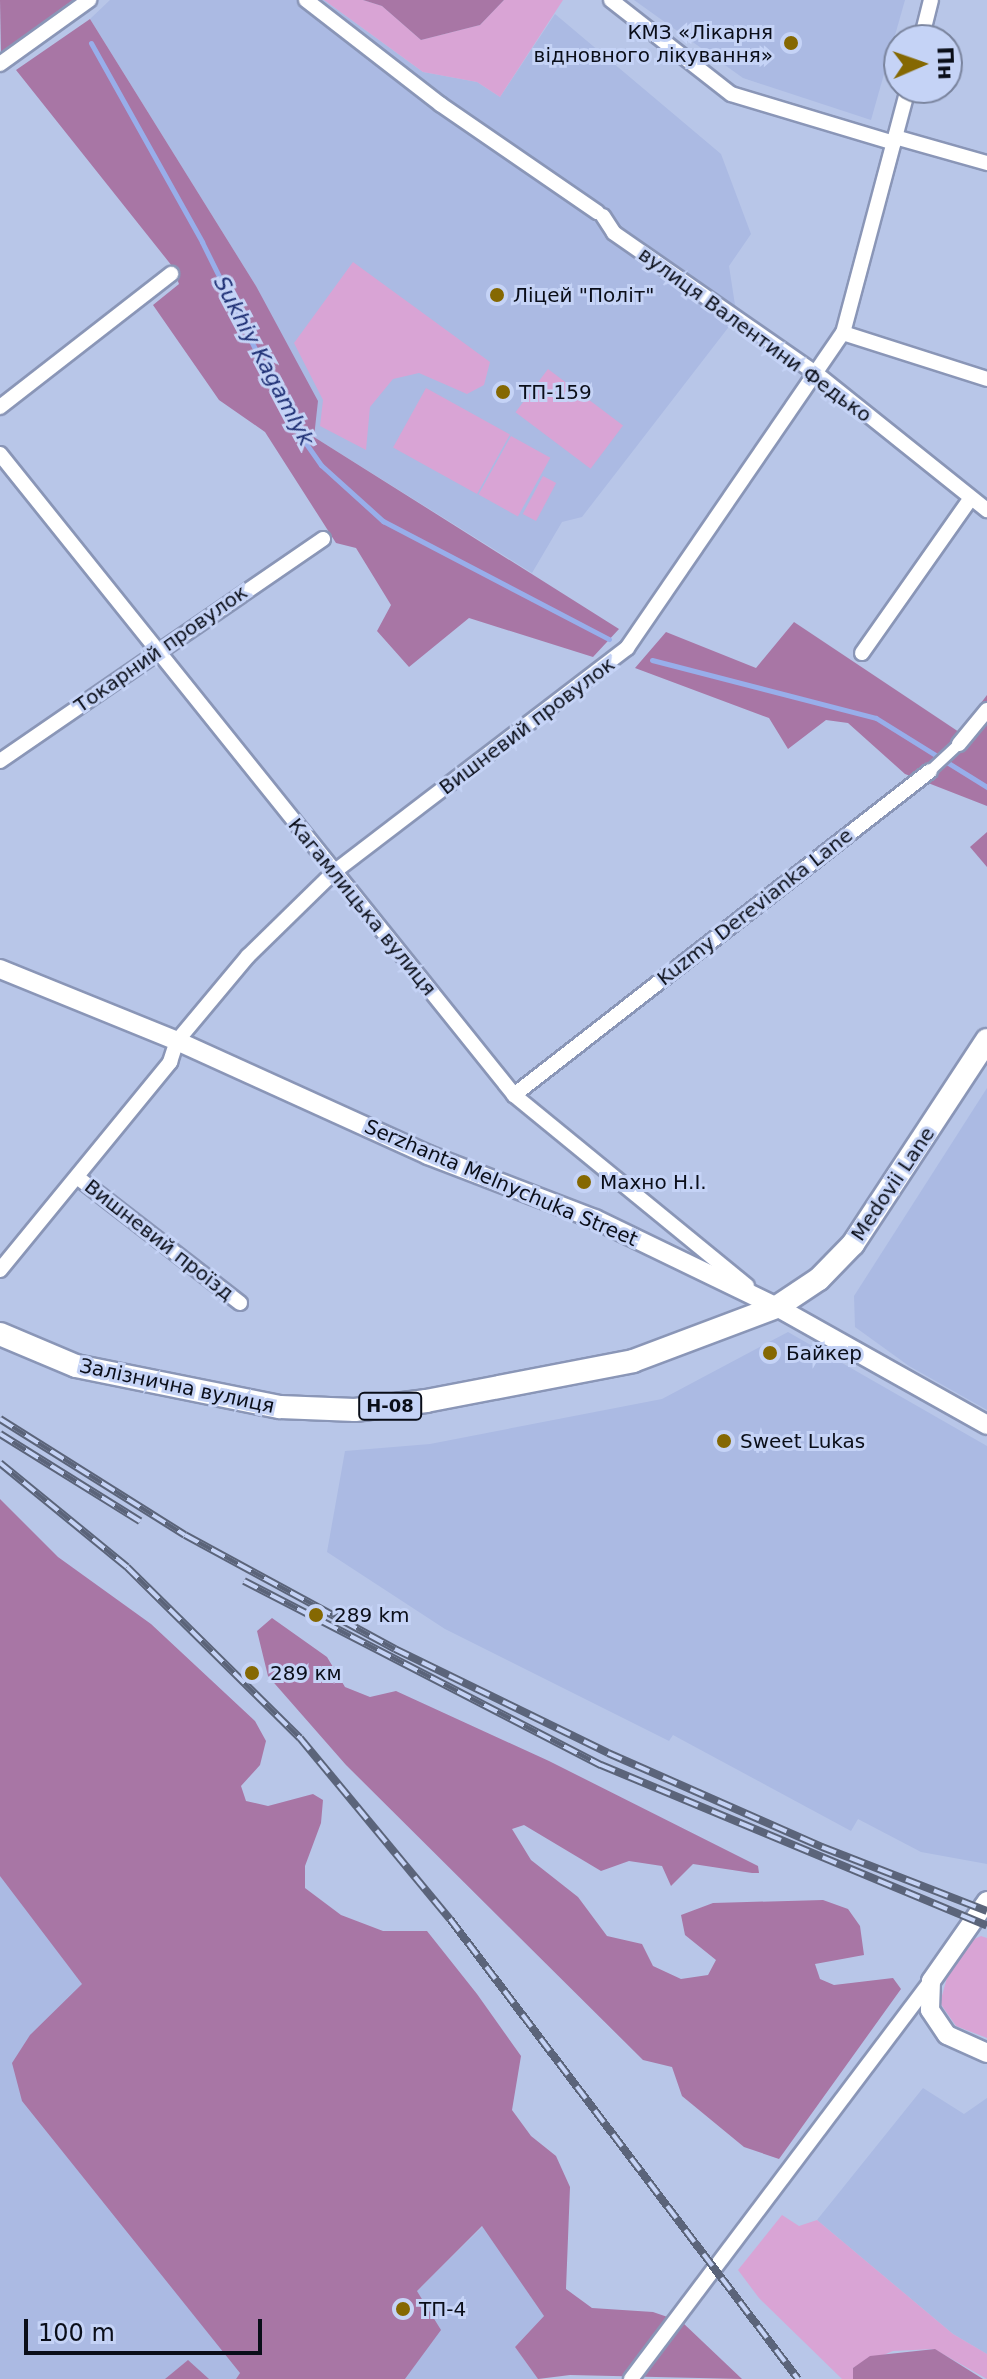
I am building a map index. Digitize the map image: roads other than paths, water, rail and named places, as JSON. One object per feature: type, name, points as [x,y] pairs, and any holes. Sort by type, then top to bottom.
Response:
[{"type":"main road","name":"Medovii Lane","points":[[777,1307],[819,1279],[853,1244],[987,1040]]},
{"type":"main road","name":"Залізнична вулиця","points":[[0,1334],[76,1366],[177,1389],[280,1407],[355,1410],[565,1378],[633,1361],[777,1307]]},
{"type":"street","points":[[0,64],[89,0]]},
{"type":"street","name":"вулиця Валентини Федько","points":[[306,0],[440,104],[600,214],[614,233],[653,263],[817,374],[987,510]]},
{"type":"street","points":[[611,0],[731,94],[987,163]]},
{"type":"street","points":[[925,24],[931,0]]},
{"type":"street","name":"Вишневий провулок","points":[[0,1270],[170,1062],[177,1041],[248,956],[334,872],[622,655],[843,333],[904,104]]},
{"type":"street","points":[[0,407],[171,274]]},
{"type":"street","points":[[843,333],[987,379]]},
{"type":"street","name":"Кагамлицька вулиця","points":[[0,454],[514,1095],[711,1260],[777,1307]]},
{"type":"street","points":[[862,653],[971,498]]},
{"type":"street","name":"Токарний провулок","points":[[0,761],[323,539]]},
{"type":"street","name":"Kuzmy Derevianka Lane","points":[[514,1095],[930,771],[959,744],[987,710]]},
{"type":"street","name":"Serzhanta Melnychuka Street","points":[[0,969],[177,1041],[428,1155],[595,1219],[777,1307],[987,1425]]},
{"type":"street","name":"Вишневий проїзд","points":[[77,1177],[240,1303]]},
{"type":"street","points":[[631,2379],[931,1981],[987,1901]]},
{"type":"street","points":[[931,1981],[930,2010],[947,2035],[987,2053]]},
{"type":"waterway","name":"Sukhiy Kagamlyk","points":[[91,43],[202,242],[293,425],[321,465],[383,521],[609,639]]},
{"type":"waterway","name":"Sukhiy Kagamlyk","points":[[652,660],[876,718],[987,787]]},
{"type":"railway","points":[[0,1419],[185,1535],[395,1649],[608,1753],[822,1847],[987,1911]]},
{"type":"railway","points":[[0,1434],[140,1521]]},
{"type":"railway","points":[[0,1463],[127,1567],[300,1738],[450,1919],[798,2379]]},
{"type":"railway","points":[[244,1581],[601,1765],[987,1926]]},
{"type":"place","name":"КМЗ «Лікарня відновного лікування»","points":[[791,43]]},
{"type":"place","name":"Ліцей \"Політ\"","points":[[497,295]]},
{"type":"place","name":"ТП-159","points":[[503,392]]},
{"type":"place","name":"Махно Н.І.","points":[[584,1182]]},
{"type":"place","name":"Байкер","points":[[770,1353]]},
{"type":"place","name":"Sweet Lukas","points":[[724,1441]]},
{"type":"place","name":"289 km","points":[[316,1615]]},
{"type":"place","name":"289 км","points":[[252,1673]]},
{"type":"place","name":"ТП-4","points":[[403,2309]]}]
